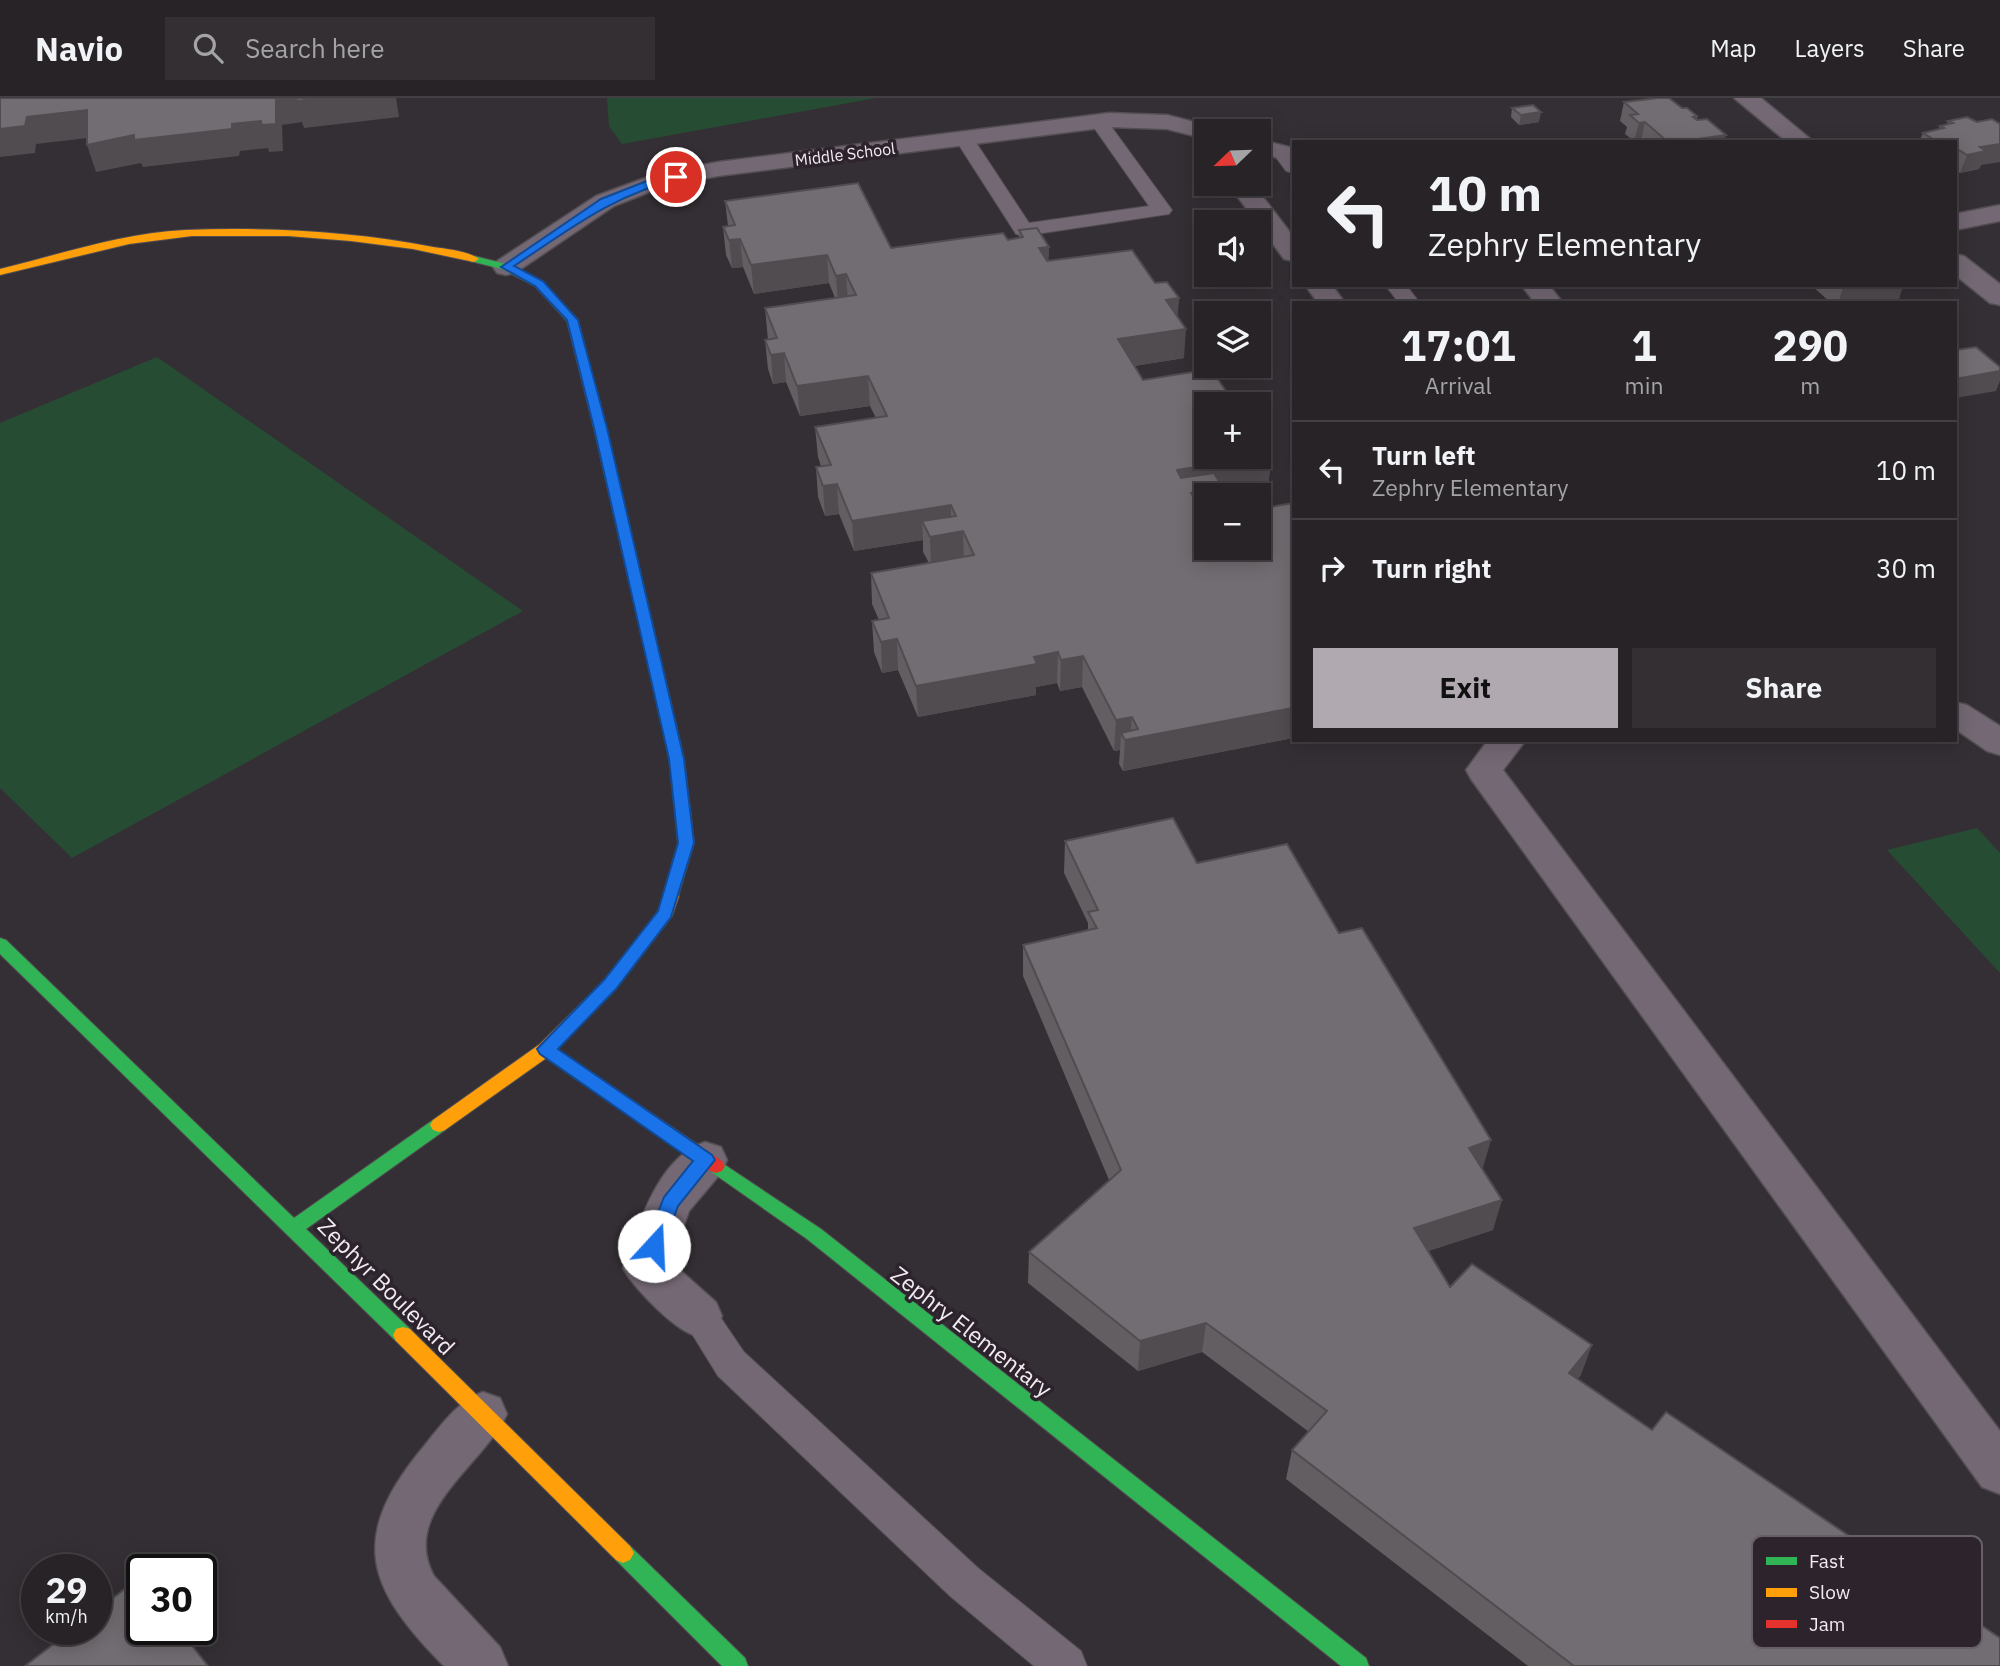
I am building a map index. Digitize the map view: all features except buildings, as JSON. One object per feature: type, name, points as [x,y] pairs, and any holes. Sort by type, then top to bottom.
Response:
[{"type":"street","points":[[1746,98],[1799,140]]},
{"type":"street","name":"Middle School","points":[[506,267],[605,201],[656,181],[718,170],[1099,122],[1167,122],[1194,129]]},
{"type":"street","points":[[1249,196],[1292,252]]},
{"type":"street","points":[[1957,222],[2000,213]]},
{"type":"street","points":[[0,272],[121,243],[174,234],[256,232],[331,235],[431,248],[506,267],[539,284],[572,320],[600,428],[677,759],[686,843],[666,912],[610,985],[546,1049],[295,1227]]},
{"type":"street","points":[[1957,264],[2000,297]]},
{"type":"street","points":[[1320,287],[1330,301]]},
{"type":"street","points":[[1536,287],[1548,301]]},
{"type":"street","points":[[1957,714],[2000,743]]},
{"type":"street","points":[[1506,742],[1484,770],[2000,1471]]},
{"type":"street","name":"Zephyr Boulevard","points":[[0,944],[295,1227],[737,1666]]},
{"type":"street","name":"Zephry Elementary","points":[[546,1049],[814,1234],[1358,1666]]},
{"type":"street","points":[[699,1317],[646,1268],[670,1202],[705,1160]]},
{"type":"street","points":[[481,1666],[414,1594],[401,1569],[398,1546],[403,1521],[416,1493],[483,1414]]},
{"type":"lane","points":[[964,139],[1023,230],[1162,210],[1099,122]]},
{"type":"lane","points":[[1397,287],[1408,301]]},
{"type":"lane","points":[[699,1317],[731,1364],[964,1582],[1066,1666]]},
{"type":"green space","points":[[607,98],[876,98],[622,144],[609,126]]},
{"type":"green space","points":[[157,357],[523,611],[72,858],[0,788],[0,423]]},
{"type":"green space","points":[[1977,828],[2000,853],[2000,973],[1887,850]]},
{"type":"traffic: fast","points":[[474,259],[506,267],[539,284],[572,320],[600,428],[677,759],[686,843],[671,896]]},
{"type":"traffic: fast","points":[[0,944],[403,1335]]},
{"type":"traffic: fast","points":[[295,1227],[439,1125]]},
{"type":"traffic: fast","points":[[716,1166],[814,1234],[1358,1666]]},
{"type":"traffic: fast","points":[[623,1553],[737,1666]]},
{"type":"traffic: slow","points":[[0,272],[129,241],[192,233],[288,233],[351,237],[474,259]]},
{"type":"traffic: slow","points":[[439,1125],[546,1049],[610,985],[666,912],[671,896]]},
{"type":"traffic: slow","points":[[403,1335],[623,1553]]},
{"type":"traffic: jam","points":[[546,1049],[716,1166]]},
{"type":"route","points":[[654,1246],[670,1202],[705,1160],[546,1049],[610,985],[666,912],[686,843],[677,759],[600,428],[572,320],[539,284],[506,267],[605,201],[656,181],[676,177]]}]
